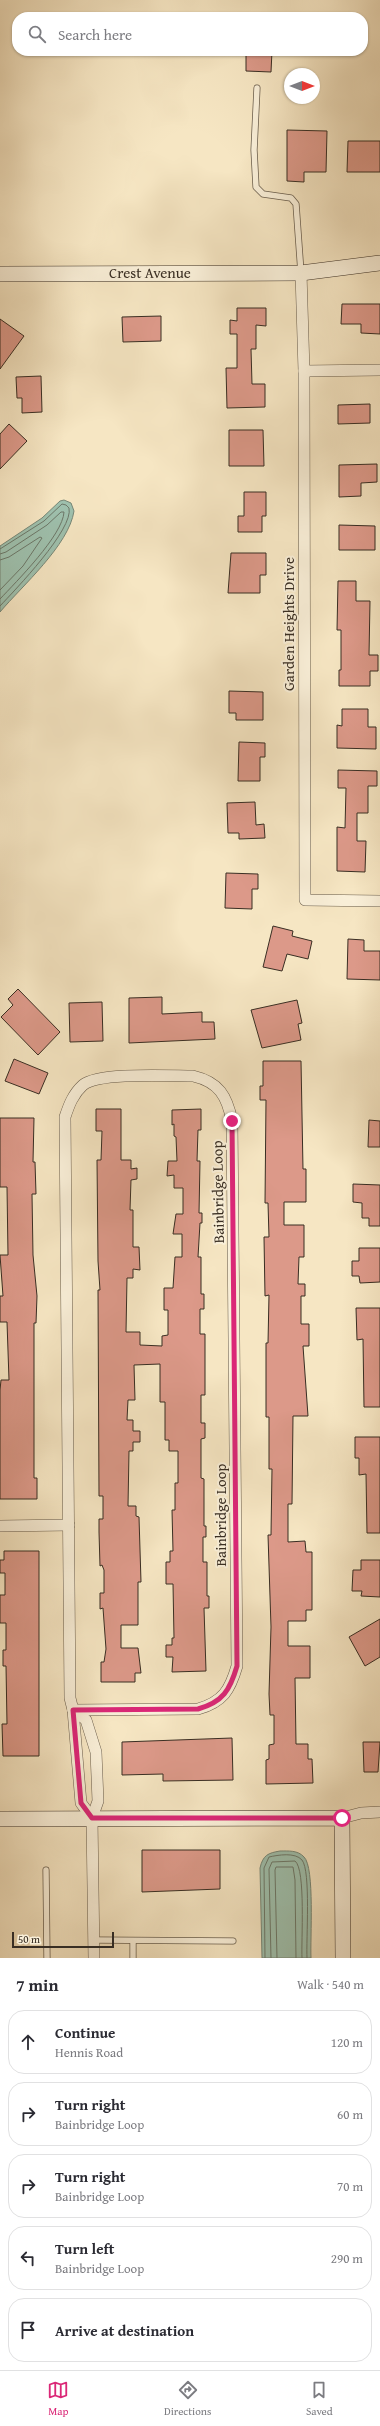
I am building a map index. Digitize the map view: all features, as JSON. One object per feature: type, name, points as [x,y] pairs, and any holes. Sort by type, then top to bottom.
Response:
[{"type":"street","name":"Crest Avenue","points":[[0,274],[301,272],[380,263]]},
{"type":"street","name":"Garden Heights Drive","points":[[301,272],[304,372],[305,900],[380,901]]},
{"type":"street","points":[[304,372],[380,370]]},
{"type":"street","name":"Bainbridge Loop","points":[[73,1710],[198,1709],[209,1706],[219,1700],[232,1685],[237,1666],[232,1121],[228,1102],[216,1086],[204,1078],[193,1076],[99,1078],[84,1084],[72,1097],[65,1117],[70,1698],[73,1710],[81,1803],[92,1818]]},
{"type":"street","points":[[0,1526],[69,1525]]},
{"type":"street","points":[[73,1710],[86,1720],[96,1752],[98,1801],[92,1818],[94,1958]]},
{"type":"street","points":[[0,1818],[342,1818],[360,1813],[380,1812]]},
{"type":"street","points":[[342,1818],[343,1958]]},
{"type":"lane","points":[[257,88],[254,150],[256,187],[263,194],[292,198],[296,204],[301,272]]},
{"type":"lane","points":[[46,1870],[47,1958]]},
{"type":"lane","points":[[94,1940],[233,1941]]},
{"type":"lane","points":[[133,1941],[133,1958]]},
{"type":"water","points":[[64,500],[71,503],[74,511],[70,524],[63,537],[54,551],[0,612],[0,546],[42,518],[60,501]]},
{"type":"water","points":[[280,1851],[293,1851],[299,1853],[304,1857],[307,1863],[310,1874],[311,1889],[311,1958],[262,1958],[260,1868],[264,1857]]},
{"type":"building","points":[[246,56],[272,56],[271,72],[246,71]]},
{"type":"building","points":[[287,130],[327,131],[326,172],[304,172],[304,182],[287,181]]},
{"type":"building","points":[[348,141],[380,141],[380,172],[347,172]]},
{"type":"building","points":[[342,304],[380,304],[380,334],[361,333],[361,324],[341,324]]},
{"type":"building","points":[[237,308],[266,308],[266,326],[256,325],[256,349],[251,349],[252,384],[265,384],[265,407],[227,408],[226,368],[237,368],[237,334],[230,334],[230,320],[237,321]]},
{"type":"building","points":[[161,316],[161,341],[123,342],[122,317]]},
{"type":"building","points":[[0,319],[24,336],[0,369]]},
{"type":"building","points":[[41,376],[42,412],[22,413],[22,398],[17,398],[16,377]]},
{"type":"building","points":[[370,404],[370,423],[338,424],[338,405]]},
{"type":"building","points":[[9,424],[27,441],[0,469],[0,434]]},
{"type":"building","points":[[229,430],[263,430],[264,466],[229,466]]},
{"type":"building","points":[[377,464],[377,482],[361,483],[361,496],[339,497],[339,465]]},
{"type":"building","points":[[244,492],[266,492],[266,516],[262,516],[262,532],[238,532],[238,516],[244,516]]},
{"type":"building","points":[[339,525],[375,526],[375,550],[339,550]]},
{"type":"building","points":[[231,553],[266,553],[266,575],[260,575],[260,593],[228,593]]},
{"type":"building","points":[[338,581],[356,581],[356,601],[370,601],[369,655],[378,655],[378,671],[370,671],[370,686],[339,686],[339,670],[341,670],[341,630],[337,630]]},
{"type":"building","points":[[229,691],[263,692],[263,720],[236,720],[236,713],[229,713]]},
{"type":"building","points":[[342,709],[368,709],[368,727],[376,727],[376,749],[337,748],[337,725],[342,726]]},
{"type":"building","points":[[239,742],[265,743],[265,757],[260,757],[260,781],[238,781]]},
{"type":"building","points":[[338,770],[377,771],[377,786],[368,786],[368,813],[357,813],[357,841],[366,841],[365,872],[337,871],[337,827],[345,828],[346,788],[338,788]]},
{"type":"building","points":[[255,802],[256,825],[264,824],[265,838],[239,839],[239,833],[228,833],[227,803]]},
{"type":"building","points":[[226,873],[258,874],[258,889],[252,889],[252,909],[225,908]]},
{"type":"building","points":[[273,926],[293,931],[292,936],[312,941],[308,959],[287,954],[282,971],[263,967]]},
{"type":"building","points":[[348,939],[364,940],[364,951],[380,951],[380,980],[347,979]]},
{"type":"building","points":[[18,989],[60,1032],[38,1055],[1,1017],[13,1005],[8,999]]},
{"type":"building","points":[[162,997],[162,1014],[202,1012],[202,1022],[214,1022],[215,1039],[129,1043],[129,998]]},
{"type":"building","points":[[297,1000],[302,1023],[298,1024],[301,1040],[262,1048],[251,1010]]},
{"type":"building","points":[[102,1002],[103,1041],[70,1042],[69,1003]]},
{"type":"building","points":[[14,1059],[48,1073],[39,1094],[5,1081]]},
{"type":"building","points":[[263,1061],[301,1061],[303,1169],[306,1169],[306,1202],[284,1202],[284,1225],[304,1225],[304,1257],[299,1257],[298,1284],[305,1284],[305,1296],[301,1296],[301,1324],[309,1324],[309,1346],[303,1346],[308,1416],[293,1416],[292,1504],[288,1504],[288,1542],[305,1541],[306,1552],[312,1552],[312,1610],[306,1610],[306,1621],[288,1621],[288,1646],[310,1646],[310,1678],[295,1678],[296,1744],[308,1744],[308,1759],[312,1759],[313,1783],[266,1784],[266,1760],[269,1759],[269,1745],[274,1744],[274,1715],[270,1715],[269,1694],[271,1627],[268,1535],[271,1535],[272,1469],[269,1469],[269,1417],[266,1417],[266,1343],[268,1343],[269,1295],[265,1296],[264,1237],[269,1237],[268,1203],[265,1203],[266,1100],[260,1100],[260,1086],[263,1086]]},
{"type":"building","points":[[96,1109],[121,1109],[121,1160],[131,1160],[131,1169],[137,1168],[137,1179],[131,1180],[130,1210],[133,1210],[133,1247],[139,1247],[140,1270],[133,1269],[133,1278],[127,1278],[126,1332],[140,1332],[140,1345],[162,1346],[162,1336],[168,1335],[168,1310],[164,1310],[164,1288],[173,1288],[175,1257],[182,1257],[182,1234],[173,1234],[176,1214],[183,1214],[183,1188],[174,1188],[174,1175],[167,1176],[168,1161],[177,1161],[176,1137],[174,1136],[174,1124],[172,1125],[172,1110],[201,1109],[201,1130],[198,1130],[197,1161],[200,1161],[199,1213],[202,1213],[198,1257],[201,1257],[201,1294],[204,1294],[204,1309],[200,1309],[200,1334],[205,1334],[205,1395],[201,1395],[201,1423],[205,1423],[205,1438],[201,1439],[201,1478],[204,1479],[204,1526],[206,1526],[206,1537],[203,1537],[203,1562],[207,1562],[207,1596],[209,1596],[209,1608],[204,1608],[206,1671],[172,1672],[173,1657],[166,1657],[166,1645],[172,1645],[172,1638],[174,1638],[173,1584],[166,1584],[166,1562],[170,1562],[170,1551],[173,1551],[172,1510],[175,1510],[175,1483],[178,1483],[178,1451],[169,1451],[169,1440],[165,1440],[165,1402],[160,1402],[160,1364],[134,1365],[135,1400],[128,1400],[127,1420],[133,1420],[133,1431],[140,1431],[140,1442],[133,1442],[133,1451],[129,1451],[128,1506],[136,1506],[136,1516],[139,1517],[141,1582],[138,1582],[138,1625],[121,1625],[121,1648],[138,1648],[141,1673],[135,1673],[135,1682],[101,1682],[101,1662],[104,1662],[106,1649],[103,1608],[100,1609],[100,1593],[104,1593],[104,1570],[102,1565],[100,1566],[99,1532],[99,1519],[103,1519],[103,1496],[99,1496],[98,1290],[100,1290],[98,1261],[97,1160],[101,1160],[102,1131],[96,1131]]},
{"type":"building","points":[[0,1118],[34,1118],[33,1162],[35,1162],[36,1194],[32,1194],[33,1255],[37,1296],[36,1323],[34,1323],[34,1478],[37,1478],[37,1499],[0,1499],[0,1390],[1,1380],[9,1380],[7,1322],[0,1322],[0,1296],[3,1296],[0,1255],[8,1255],[7,1187],[0,1187]]},
{"type":"building","points":[[369,1120],[380,1121],[380,1147],[368,1147]]},
{"type":"building","points":[[353,1184],[380,1185],[380,1226],[369,1226],[369,1218],[362,1218],[362,1203],[353,1202]]},
{"type":"building","points":[[359,1248],[380,1248],[380,1282],[360,1283],[359,1276],[352,1276],[352,1261],[359,1261]]},
{"type":"building","points":[[356,1308],[380,1308],[380,1407],[364,1407],[363,1339],[357,1340]]},
{"type":"building","points":[[355,1437],[380,1437],[380,1533],[367,1533],[366,1474],[359,1475],[359,1458],[355,1458]]},
{"type":"building","points":[[4,1551],[39,1551],[39,1756],[3,1756],[2,1724],[7,1724],[6,1666],[3,1666],[3,1650],[6,1650],[6,1623],[0,1623],[0,1595],[5,1595],[5,1573],[0,1573],[0,1560],[4,1560]]},
{"type":"building","points":[[361,1560],[380,1560],[380,1597],[361,1596],[362,1591],[352,1591],[353,1570],[361,1570]]},
{"type":"building","points":[[380,1619],[380,1657],[365,1666],[349,1637]]},
{"type":"building","points":[[232,1738],[233,1780],[163,1781],[163,1774],[122,1775],[122,1742]]},
{"type":"building","points":[[363,1742],[380,1742],[378,1772],[364,1772]]},
{"type":"building","points":[[142,1850],[220,1850],[220,1889],[142,1892]]},
{"type":"route","points":[[232,1121],[237,1666],[232,1685],[219,1700],[209,1706],[198,1709],[73,1710],[78,1785],[81,1803],[92,1818],[342,1818]]}]
